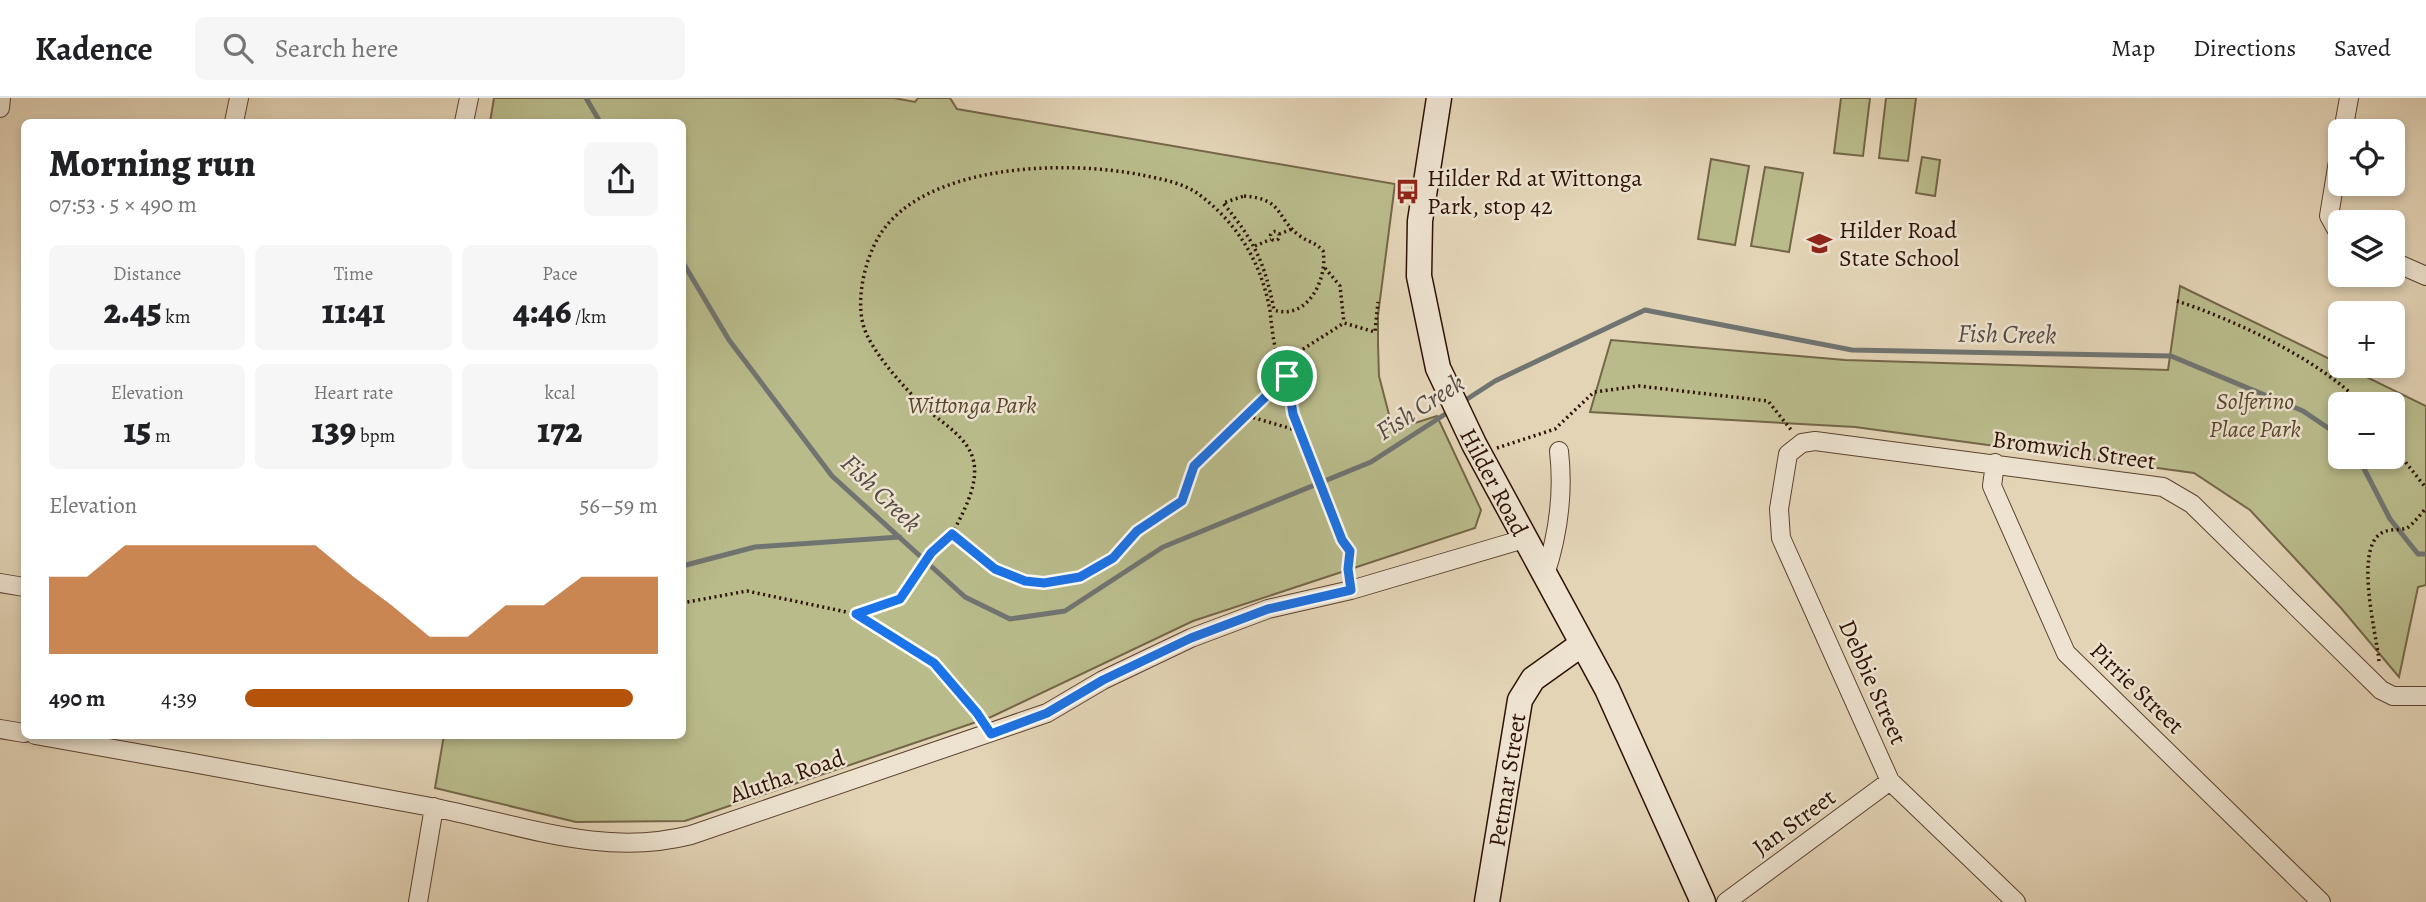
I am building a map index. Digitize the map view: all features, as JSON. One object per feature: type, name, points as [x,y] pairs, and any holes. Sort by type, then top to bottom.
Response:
[{"type":"street","points":[[0,107],[2,98]]},
{"type":"street","points":[[235,119],[239,98]]},
{"type":"street","points":[[465,119],[469,98]]},
{"type":"street","name":"Hilder Road","points":[[1439,98],[1420,221],[1419,276],[1429,333],[1450,398],[1607,689],[1703,902]]},
{"type":"street","points":[[2345,119],[2349,98]]},
{"type":"street","points":[[2405,267],[2426,276]]},
{"type":"street","name":"Bromwich Street","points":[[1801,435],[1815,441],[2146,482],[2178,494],[2381,690],[2393,696],[2426,696]]},
{"type":"street","name":"Debbie Street","points":[[1801,435],[1788,454],[1779,509],[1781,538],[1890,781],[2016,902]]},
{"type":"street","name":"Hilder Road","points":[[1545,575],[1556,540],[1562,477],[1559,451]]},
{"type":"street","name":"Pirrie Street","points":[[1995,463],[1992,486],[2066,653],[2321,902]]},
{"type":"street","name":"Alutha Road","points":[[57,739],[434,807],[573,838],[643,845],[691,835],[1047,713],[1103,680],[1191,638],[1268,609],[1351,590],[1524,539]]},
{"type":"street","points":[[0,583],[21,586]]},
{"type":"street","name":"Petmar Street","points":[[1487,902],[1520,700],[1533,679],[1581,644]]},
{"type":"street","points":[[0,729],[21,732]]},
{"type":"street","name":"Jan Street","points":[[1726,902],[1890,781]]},
{"type":"street","points":[[418,902],[434,807]]},
{"type":"path","points":[[856,614],[900,599],[931,553],[952,534],[975,477],[973,458],[960,438],[922,405],[866,334],[862,310],[869,258],[880,234],[903,208],[925,195],[1008,169],[1057,167],[1109,169],[1168,181],[1200,194],[1228,222],[1253,257],[1261,275],[1278,358],[1277,387]]},
{"type":"path","points":[[1244,196],[1271,202],[1292,229],[1319,246],[1323,251],[1325,268],[1319,288],[1310,299],[1300,307],[1280,312],[1274,310],[1266,269],[1255,246],[1223,203],[1244,196]]},
{"type":"path","points":[[1255,246],[1271,239],[1277,240],[1279,234],[1292,229]]},
{"type":"path","points":[[1325,268],[1340,286],[1345,323]]},
{"type":"path","points":[[2177,301],[2252,331],[2350,392]]},
{"type":"path","points":[[952,534],[995,569],[1025,581],[1044,583],[1080,577],[1113,558],[1137,531],[1182,501],[1194,466],[1277,387],[1287,376],[1300,351],[1345,323],[1375,332],[1378,302]]},
{"type":"path","points":[[1278,358],[1291,365]]},
{"type":"path","points":[[1287,376],[1293,414],[1299,431],[1342,540],[1350,551],[1348,569],[1351,590]]},
{"type":"path","points":[[1474,445],[1555,429],[1594,393],[1639,386],[1768,401],[1787,425],[1801,435]]},
{"type":"path","points":[[1248,416],[1299,431]]},
{"type":"path","points":[[1787,425],[1801,435]]},
{"type":"path","points":[[2405,461],[2426,488]]},
{"type":"path","points":[[2379,663],[2367,573],[2368,556],[2376,538],[2383,531],[2407,527],[2426,508]]},
{"type":"path","points":[[686,602],[747,591],[856,614],[934,663],[977,713],[991,734]]},
{"type":"path","points":[[2369,653],[2387,671]]},
{"type":"green space","name":"Wittonga Park","points":[[494,98],[894,98],[915,102],[918,98],[950,98],[957,109],[1395,184],[1378,315],[1379,376],[1393,430],[1437,416],[1481,510],[1475,528],[1193,621],[991,717],[685,821],[576,822],[435,788],[443,739],[686,739],[686,119],[490,119]]},
{"type":"green space","points":[[1841,98],[1870,98],[1863,156],[1834,153]]},
{"type":"green space","points":[[1886,98],[1916,98],[1908,161],[1879,158]]},
{"type":"green space","points":[[1922,157],[1940,160],[1935,196],[1916,193]]},
{"type":"green space","points":[[1711,159],[1749,166],[1735,245],[1698,239]]},
{"type":"green space","points":[[1765,167],[1803,173],[1789,252],[1751,246]]},
{"type":"green space","name":"Solferino Place Park","points":[[2180,286],[2328,358],[2328,378],[2369,378],[2397,392],[2328,392],[2328,469],[2405,469],[2405,396],[2426,406],[2426,585],[2418,587],[2399,677],[2341,608],[2250,510],[2194,473],[1855,427],[1590,412],[1611,340],[1845,360],[2168,370]]},
{"type":"waterway","name":"Fish Creek","points":[[586,98],[598,119]]},
{"type":"waterway","name":"Fish Creek","points":[[686,268],[729,340],[832,476],[965,597],[1010,619],[1065,611],[1163,547],[1371,462],[1450,411]]},
{"type":"waterway","name":"Fish Creek","points":[[1461,403],[1495,381],[1645,310],[1852,350],[2171,356],[2303,411],[2328,428]]},
{"type":"waterway","name":"Fish Creek","points":[[2364,469],[2390,519],[2418,554],[2426,554]]},
{"type":"waterway","points":[[686,565],[755,547],[900,537]]},
{"type":"place","name":"Hilder Rd at Wittonga Park, stop 42","points":[[1407,192]]},
{"type":"place","name":"Hilder Road State School","points":[[1819,244]]},
{"type":"route","points":[[1287,376],[1293,414],[1342,540],[1350,551],[1348,579],[1351,590],[1268,609],[1191,638],[1103,680],[1047,713],[991,734],[977,713],[934,663],[856,614],[900,599],[937,545],[952,534],[960,537],[995,569],[1025,581],[1060,582],[1080,577],[1093,570],[1113,558],[1137,531],[1182,501],[1194,466],[1287,376]]}]
